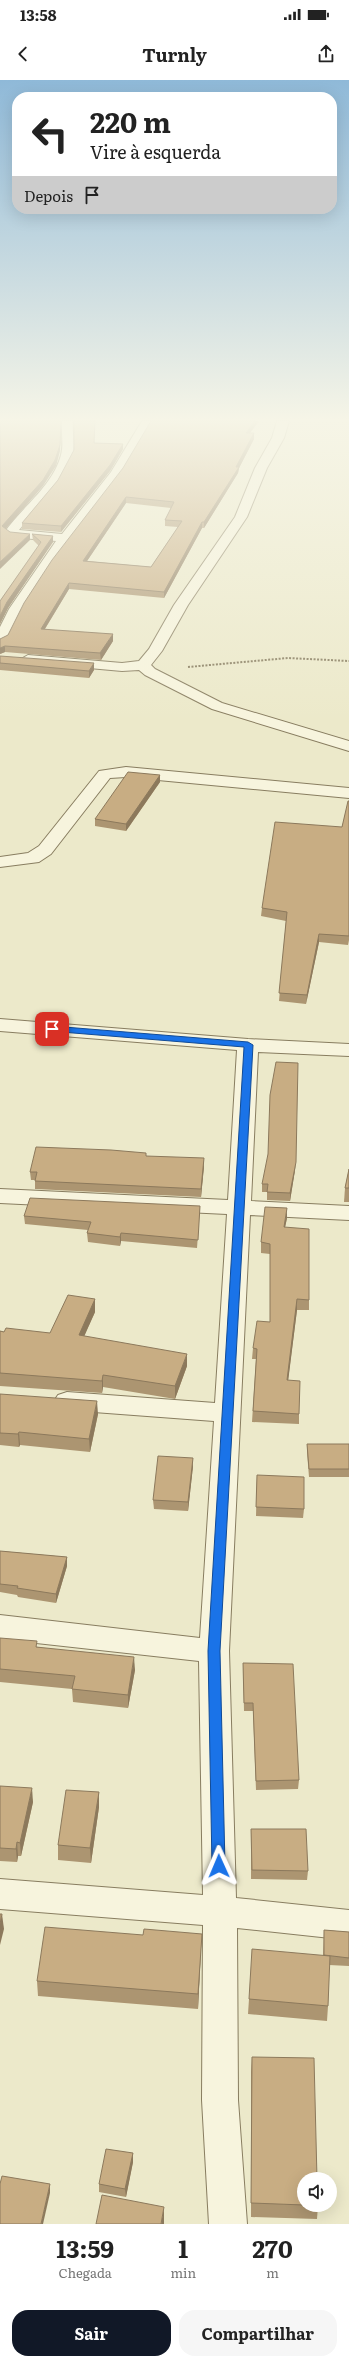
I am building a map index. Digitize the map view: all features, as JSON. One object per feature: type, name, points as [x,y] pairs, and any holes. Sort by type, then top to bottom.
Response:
[{"type":"street","points":[[5,536],[18,521]]},
{"type":"street","points":[[0,641],[16,609],[63,538],[77,521]]},
{"type":"street","points":[[146,668],[154,650],[181,605],[238,521]]},
{"type":"street","points":[[5,536],[63,538]]},
{"type":"street","points":[[13,659],[146,668],[218,706],[349,746]]},
{"type":"street","points":[[0,862],[33,858],[45,850],[105,774],[126,772],[349,793]]},
{"type":"street","points":[[2,1027],[248,1045],[349,1050]]},
{"type":"street","points":[[228,2224],[220,2100],[220,1911],[214,1651],[248,1045]]},
{"type":"street","points":[[0,1196],[240,1206],[349,1213]]},
{"type":"street","points":[[47,1399],[227,1414]]},
{"type":"street","points":[[0,1626],[214,1651]]},
{"type":"street","points":[[0,1894],[220,1911],[349,1925]]},
{"type":"path","points":[[146,668],[288,658],[349,661]]},
{"type":"building","points":[[0,521],[6,521],[2,526],[10,532],[30,534],[0,562]]},
{"type":"building","points":[[24,521],[65,521],[61,526],[22,523]]},
{"type":"building","points":[[82,521],[110,521],[83,561],[151,567],[182,521],[205,521],[202,522],[164,592],[69,583],[41,629],[113,634],[100,653],[5,646],[0,648],[0,639],[8,635],[24,603],[52,560]]},
{"type":"building","points":[[32,534],[53,536],[7,602],[0,616],[0,601],[41,542]]},
{"type":"building","points":[[0,656],[94,663],[89,671],[0,663]]},
{"type":"building","points":[[128,772],[160,775],[126,824],[95,819]]},
{"type":"building","points":[[348,801],[349,936],[319,934],[307,995],[279,993],[287,912],[262,908],[275,822],[342,827]]},
{"type":"building","points":[[276,1062],[298,1063],[296,1162],[290,1193],[267,1192],[268,1184],[262,1184],[268,1154],[270,1095]]},
{"type":"building","points":[[36,1147],[111,1150],[146,1153],[146,1156],[204,1158],[201,1189],[35,1181],[37,1172],[30,1172]]},
{"type":"building","points":[[349,1169],[349,1188],[345,1188]]},
{"type":"building","points":[[30,1198],[200,1206],[198,1240],[121,1233],[120,1237],[87,1233],[91,1222],[24,1216]]},
{"type":"building","points":[[265,1207],[287,1208],[284,1227],[309,1229],[309,1300],[297,1299],[287,1380],[300,1381],[299,1414],[253,1411],[257,1349],[253,1348],[257,1321],[270,1322],[270,1244],[261,1242]]},
{"type":"building","points":[[68,1295],[95,1299],[79,1335],[187,1354],[175,1386],[103,1375],[102,1381],[0,1373],[0,1331],[4,1332],[6,1328],[50,1333]]},
{"type":"building","points":[[0,1394],[97,1401],[89,1439],[19,1432],[18,1434],[0,1433]]},
{"type":"building","points":[[307,1444],[349,1444],[349,1469],[309,1469]]},
{"type":"building","points":[[158,1456],[193,1458],[188,1502],[153,1500]]},
{"type":"building","points":[[257,1475],[304,1477],[304,1509],[256,1507]]},
{"type":"building","points":[[0,1551],[67,1557],[56,1594],[0,1584]]},
{"type":"building","points":[[0,1638],[37,1641],[36,1647],[134,1657],[128,1695],[72,1689],[75,1676],[0,1669]]},
{"type":"building","points":[[243,1663],[293,1664],[299,1780],[256,1781],[253,1703],[244,1703]]},
{"type":"building","points":[[0,1786],[32,1788],[20,1843],[17,1842],[16,1849],[0,1848]]},
{"type":"building","points":[[66,1790],[99,1792],[90,1848],[58,1845]]},
{"type":"building","points":[[251,1829],[306,1829],[308,1871],[252,1870]]},
{"type":"building","points":[[45,1927],[143,1935],[144,1929],[202,1934],[198,1994],[37,1981]]},
{"type":"building","points":[[324,1930],[349,1932],[349,1958],[324,1955]]},
{"type":"building","points":[[252,1949],[330,1956],[328,2006],[249,1999]]},
{"type":"building","points":[[252,2057],[314,2058],[317,2172],[297,2172],[297,2205],[251,2203]]},
{"type":"building","points":[[106,2149],[133,2153],[125,2189],[99,2184]]},
{"type":"building","points":[[2,2176],[50,2184],[41,2224],[0,2224],[0,2184]]},
{"type":"building","points":[[102,2195],[164,2207],[161,2224],[96,2224]]},
{"type":"route","points":[[52,1029],[248,1045],[239,1233],[214,1651],[219,1866]]}]
